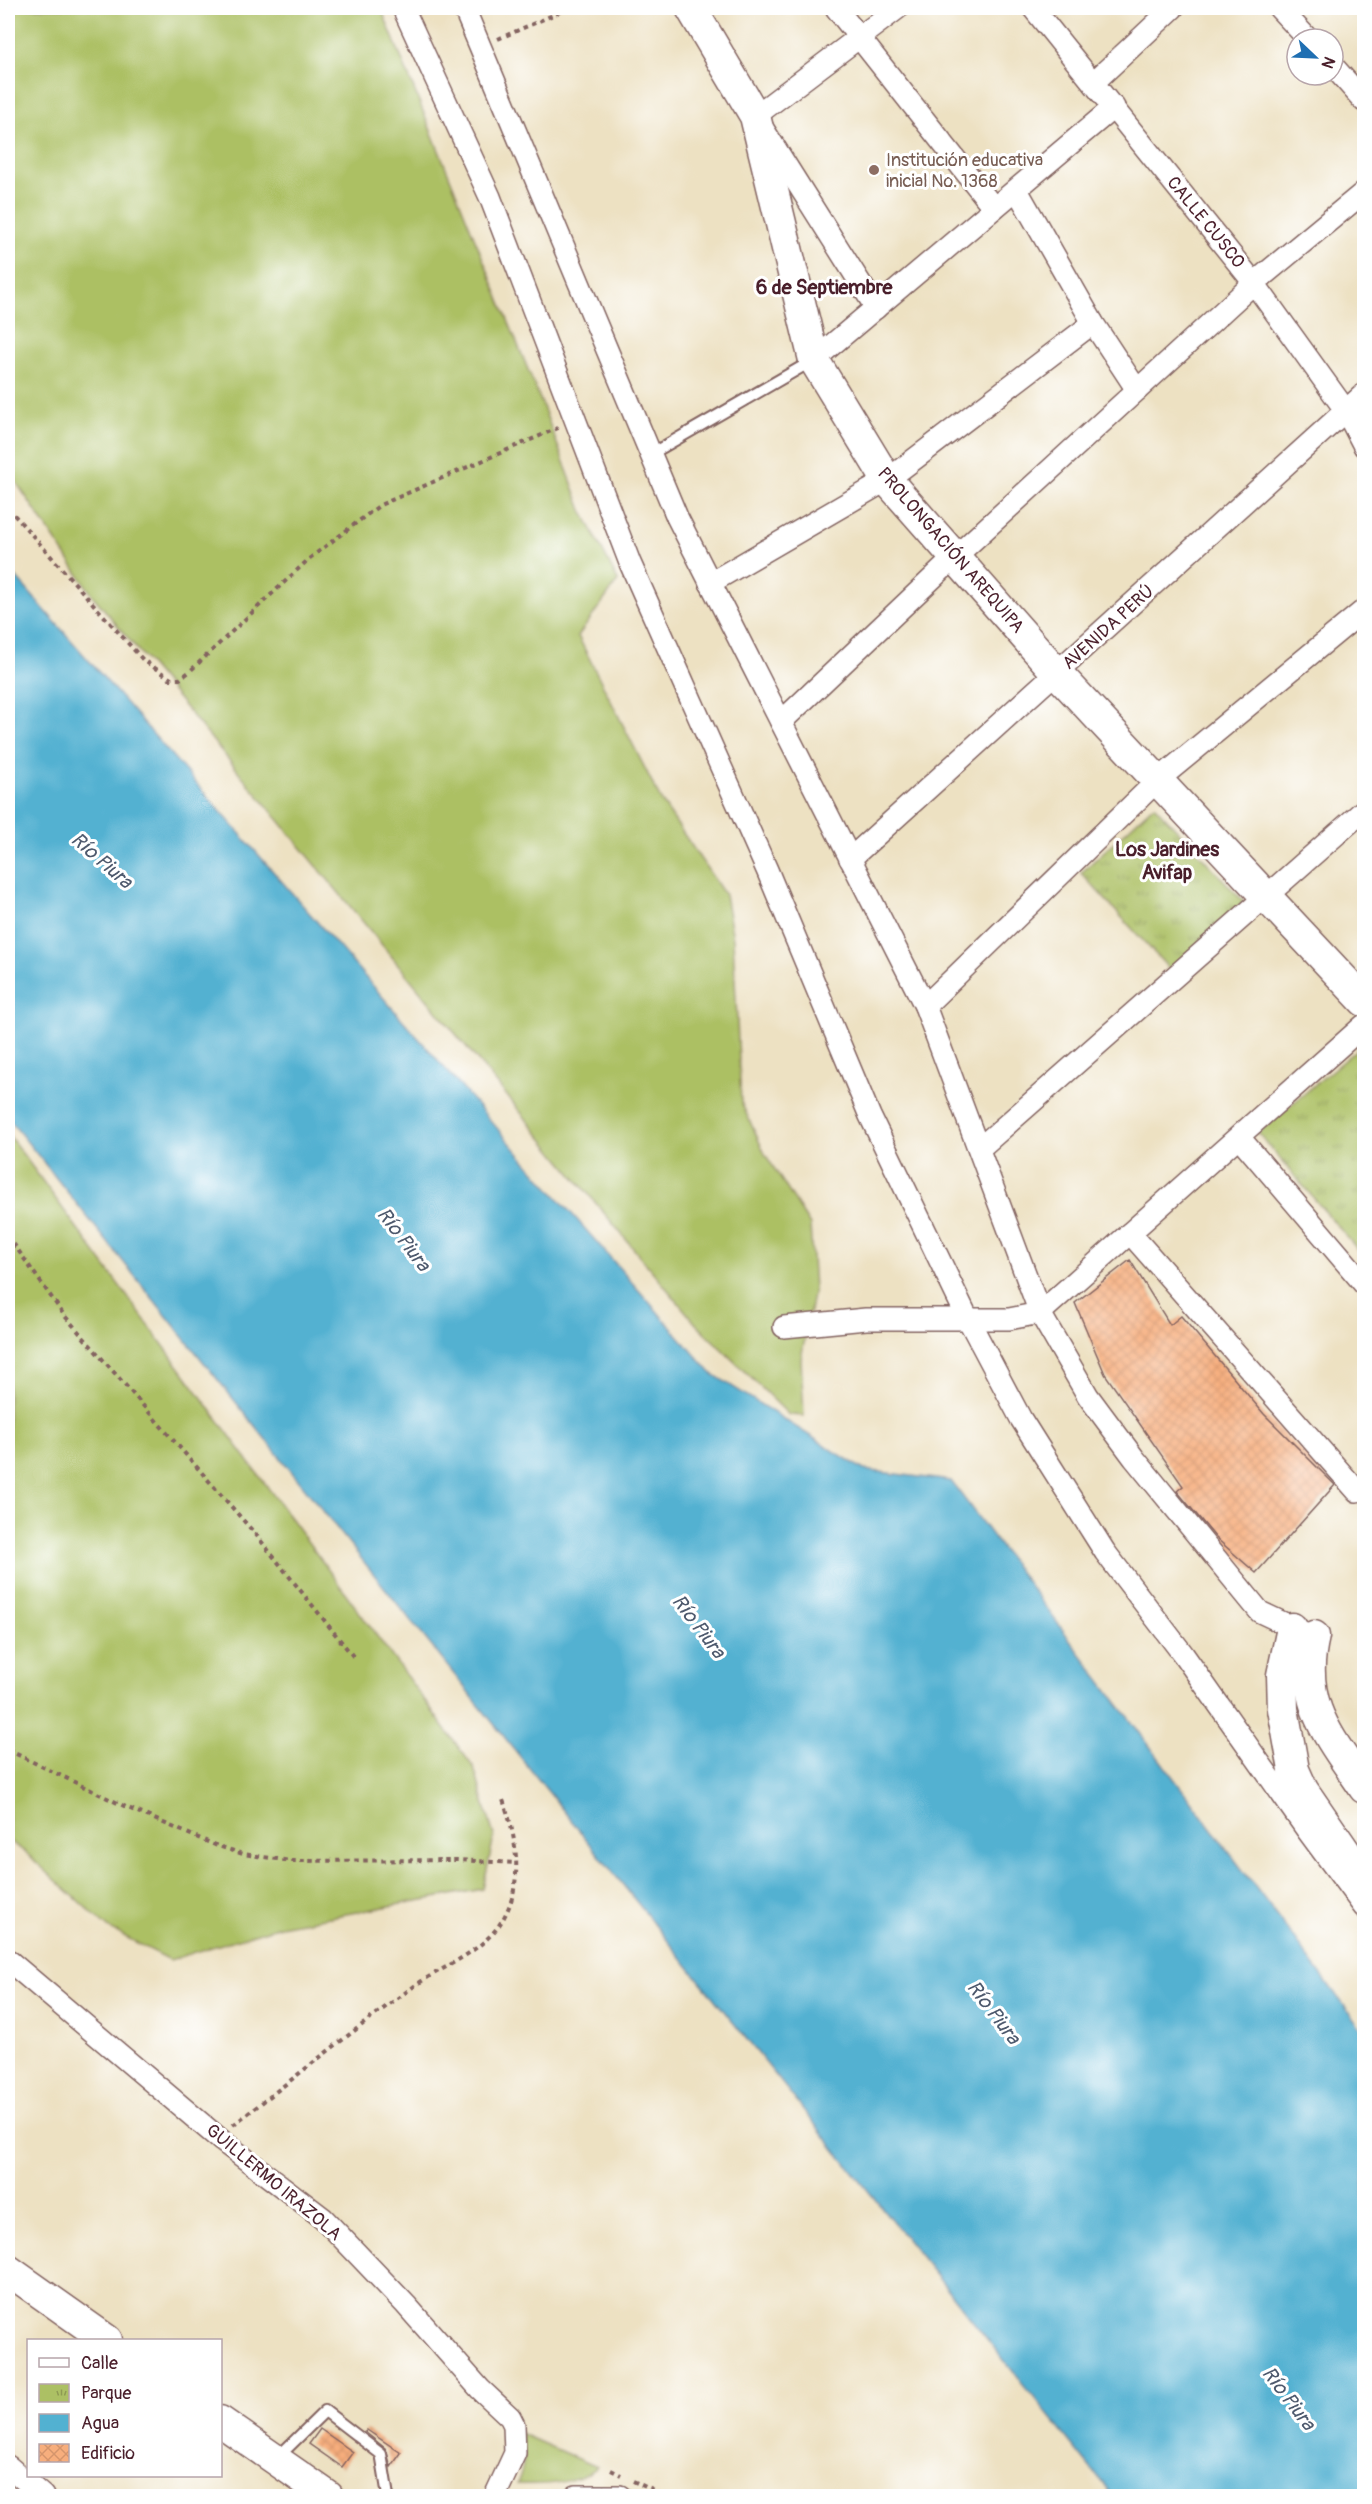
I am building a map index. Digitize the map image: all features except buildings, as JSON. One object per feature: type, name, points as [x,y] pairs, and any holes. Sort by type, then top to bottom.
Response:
[{"type":"street","points":[[403,8],[490,196],[630,563],[767,870],[870,1116],[968,1319],[1021,1419],[1105,1552],[1184,1654],[1307,1830],[1365,1906]]},
{"type":"street","points":[[464,8],[677,517],[925,1006],[1040,1313],[1088,1396],[1134,1458],[1260,1612],[1303,1632]]},
{"type":"street","name":"PROLONGACIÓN AREQUIPA","points":[[691,8],[755,116],[814,360],[887,480],[1057,673],[1365,1001]]},
{"type":"street","points":[[836,8],[994,208]]},
{"type":"street","points":[[876,308],[755,116],[898,8]]},
{"type":"street","name":"CALLE CUSCO","points":[[1034,8],[1254,283],[1346,411],[1365,446]]},
{"type":"street","points":[[1094,82],[1173,8]]},
{"type":"street","points":[[1279,8],[1297,27]]},
{"type":"street","points":[[1345,79],[1365,101]]},
{"type":"street","points":[[814,360],[1114,107]]},
{"type":"street","points":[[1017,190],[1093,323],[1137,390]]},
{"type":"street","points":[[781,722],[956,556],[1254,283],[1365,192]]},
{"type":"street","points":[[710,584],[887,480],[1093,323]]},
{"type":"street","name":"AVENIDA PERÚ","points":[[850,859],[1365,394]]},
{"type":"street","points":[[925,1006],[1158,780],[1365,610]]},
{"type":"street","points":[[980,1148],[1365,810]]},
{"type":"street","points":[[784,1327],[866,1319],[1010,1319],[1040,1313],[1365,1025]]},
{"type":"street","points":[[1239,1137],[1365,1284]]},
{"type":"street","points":[[1130,1233],[1357,1491]]},
{"type":"street","points":[[1303,1632],[1311,1696],[1332,1740],[1365,1788]]},
{"type":"street","points":[[1303,1632],[1282,1675],[1283,1709],[1294,1770],[1303,1790],[1365,1879]]},
{"type":"street","name":"GUILLERMO IRAZOLA","points":[[8,1960],[218,2137],[323,2218],[480,2389],[510,2417],[516,2436],[515,2453],[495,2496]]},
{"type":"street","points":[[8,2270],[106,2339]]},
{"type":"street","points":[[222,2422],[328,2496]]},
{"type":"street","points":[[8,2466],[43,2496]]},
{"type":"street","points":[[576,2496],[619,2496]]},
{"type":"lane","points":[[651,454],[814,360]]},
{"type":"lane","points":[[275,2460],[325,2411],[381,2454],[388,2496]]},
{"type":"path","points":[[481,47],[569,8]]},
{"type":"path","points":[[8,508],[143,660],[171,679],[180,679],[310,558],[380,505],[575,420]]},
{"type":"path","points":[[8,1236],[64,1315],[257,1536],[356,1660]]},
{"type":"path","points":[[8,1750],[126,1808],[215,1845],[243,1854],[291,1861],[456,1860],[516,1863]]},
{"type":"path","points":[[218,2137],[415,1986],[469,1954],[494,1932],[511,1900],[516,1863],[512,1824],[503,1800]]},
{"type":"path","points":[[611,2470],[665,2496]]},
{"type":"green space","points":[[8,8],[381,8],[542,404],[582,510],[618,581],[578,636],[662,802],[725,895],[733,938],[741,1102],[765,1154],[810,1225],[814,1289],[801,1359],[804,1416],[789,1415],[696,1324],[93,596],[8,470]]},
{"type":"green space","points":[[1154,805],[1244,902],[1170,970],[1081,873]]},
{"type":"green space","points":[[1364,1043],[1364,1257],[1258,1133]]},
{"type":"green space","points":[[8,1134],[474,1768],[494,1836],[483,1889],[280,1926],[170,1960],[108,1928],[25,1852],[8,1840]]},
{"type":"green space","points":[[519,2433],[597,2467],[569,2481],[517,2484],[524,2458]]},
{"type":"water","name":"Río Piura","points":[[8,568],[711,1373],[864,1470],[951,1481],[1364,2032],[1364,2496],[1113,2496],[8,1118]]},
{"type":"place","name":"Institución educativa inicial No. 1368","points":[[874,170]]},
{"type":"district","name":"6 de Septiembre","points":[[824,287]]},
{"type":"district","name":"Los Jardines Avifap","points":[[1167,860]]}]
